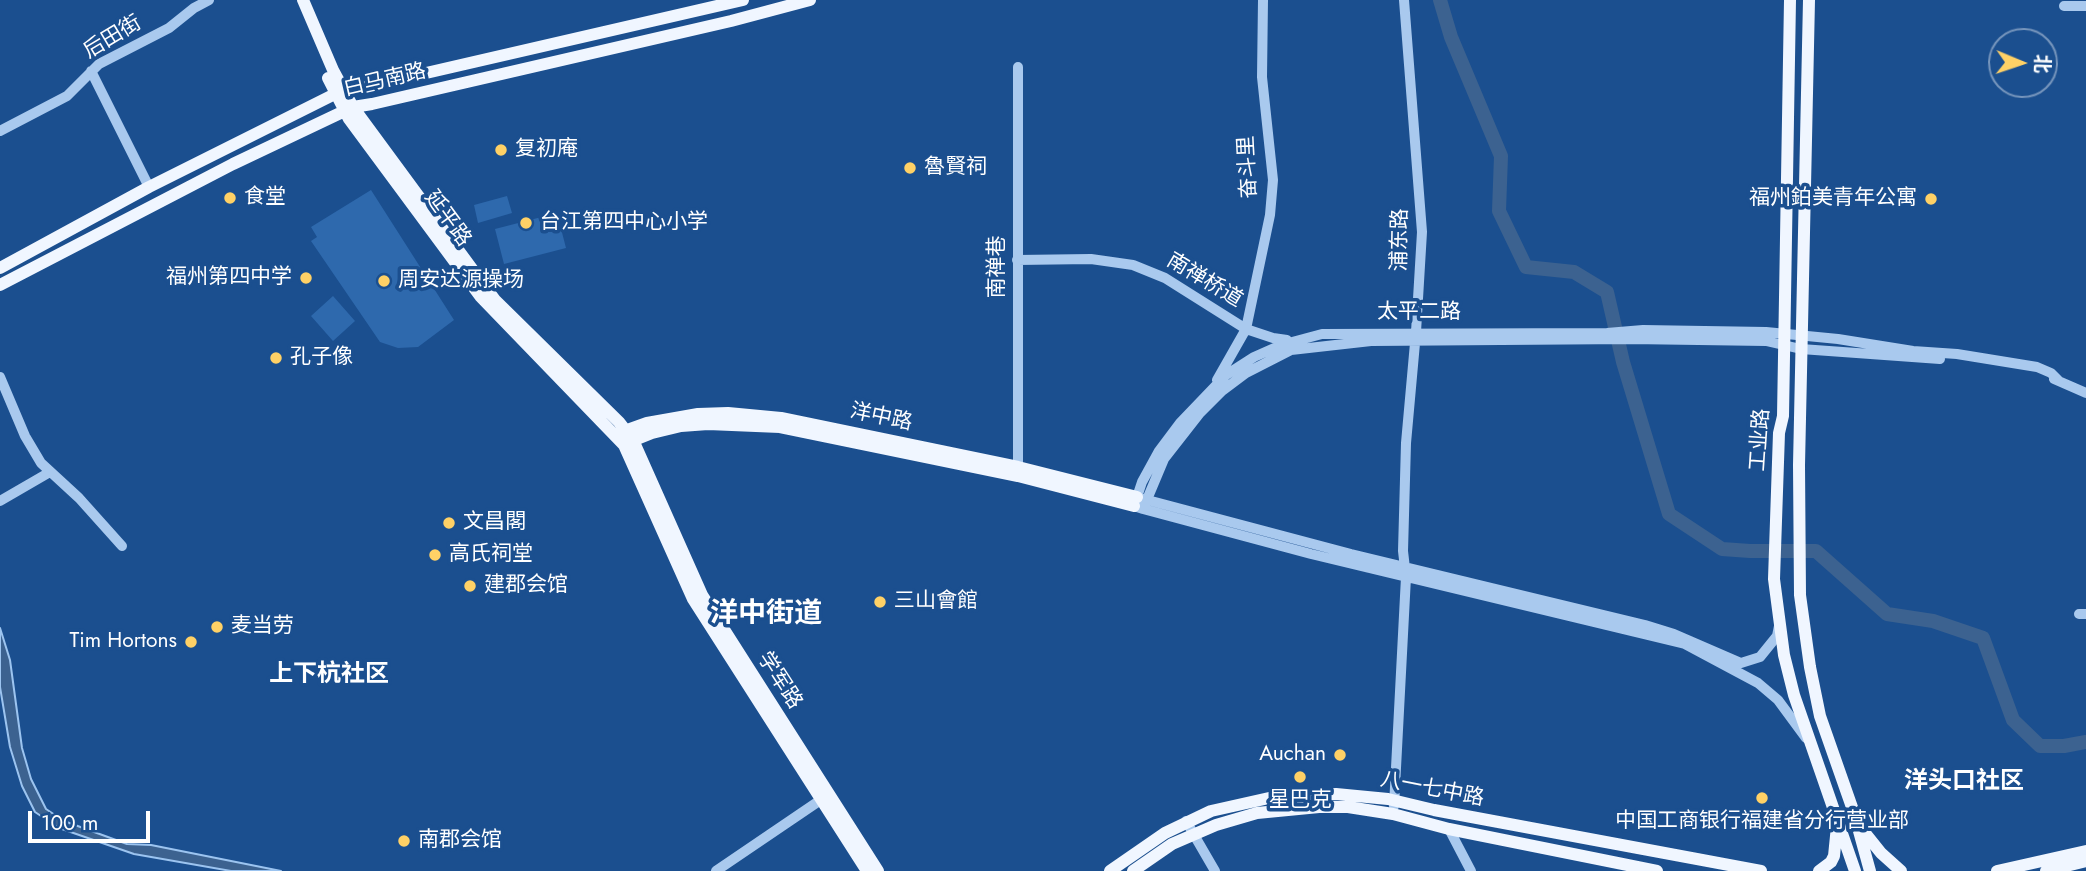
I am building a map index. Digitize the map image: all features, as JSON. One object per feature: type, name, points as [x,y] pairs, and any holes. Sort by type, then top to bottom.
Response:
[{"type":"main road","points":[[295,0],[339,92]]},
{"type":"main road","points":[[303,0],[339,92]]},
{"type":"main road","points":[[0,268],[149,187],[339,92],[743,0]]},
{"type":"main road","name":"白马南路","points":[[0,285],[187,187],[348,108],[738,20],[810,0]]},
{"type":"main road","name":"工业路","points":[[1790,0],[1783,416],[1779,433],[1774,579],[1784,655],[1794,695],[1855,871]]},
{"type":"main road","name":"工业路","points":[[1809,0],[1801,349],[1798,564],[1800,595],[1820,716],[1854,813],[1870,871]]},
{"type":"main road","name":"延平路","points":[[339,92],[489,308],[625,438]]},
{"type":"main road","name":"洋中路","points":[[625,438],[668,418],[727,413],[768,416],[1018,467],[1140,503]]},
{"type":"main road","name":"洋中路","points":[[625,438],[694,425],[780,427],[1140,503]]},
{"type":"main road","name":"学军路","points":[[625,438],[693,598],[867,871]]},
{"type":"main road","name":"学军路","points":[[625,438],[702,595],[878,871]]},
{"type":"main road","name":"八一七中路","points":[[1110,871],[1186,821],[1238,804],[1287,795],[1336,794],[1390,806],[1761,871]]},
{"type":"main road","name":"八一七中路","points":[[1133,871],[1172,844],[1239,817],[1274,810],[1390,806],[1449,829],[1657,871]]},
{"type":"main road","points":[[1854,813],[1862,829],[1881,853],[1901,871]]},
{"type":"main road","points":[[1819,871],[1831,862],[1834,856],[1837,844],[1837,815]]},
{"type":"main road","points":[[1997,871],[2086,851]]},
{"type":"main road","points":[[2046,871],[2086,862]]},
{"type":"street","name":"后田街","points":[[0,131],[66,96],[80,85],[91,71],[112,57],[169,28],[209,0]]},
{"type":"street","name":"奋斗里","points":[[1211,389],[1246,329],[1262,260],[1272,190],[1262,78],[1263,0]]},
{"type":"street","name":"浦东路","points":[[1390,806],[1403,572],[1406,443],[1416,336],[1422,217],[1404,0]]},
{"type":"street","points":[[2064,6],[2086,6]]},
{"type":"street","name":"南禅巷","points":[[1018,67],[1018,467]]},
{"type":"street","points":[[91,71],[149,187]]},
{"type":"street","name":"南禅桥道","points":[[1017,260],[1091,259],[1133,265],[1165,278],[1246,329],[1272,338],[1297,339]]},
{"type":"street","name":"太平二路","points":[[1609,337],[1643,330],[1784,340]]},
{"type":"street","name":"太平二路","points":[[1140,503],[1146,474],[1158,451],[1211,389],[1226,375],[1254,357],[1297,339],[1331,333],[1784,340]]},
{"type":"street","points":[[1784,340],[1802,335],[1913,351],[1957,354],[2037,367],[2059,380]]},
{"type":"street","name":"太平二路","points":[[1140,503],[1164,459],[1193,422],[1222,391],[1258,366],[1291,350],[1341,342],[1416,336]]},
{"type":"street","points":[[1784,340],[1801,349],[1913,359],[1947,359],[2024,370],[2059,380],[2086,393]]},
{"type":"street","points":[[0,377],[25,436],[50,472],[79,498],[122,546]]},
{"type":"street","points":[[0,501],[50,472]]},
{"type":"street","points":[[1140,503],[1685,645],[1758,683],[1779,700],[1812,746]]},
{"type":"street","points":[[1403,572],[1674,634],[1741,663],[1760,657],[1771,646],[1777,636],[1780,619]]},
{"type":"street","points":[[716,871],[822,799]]},
{"type":"street","points":[[1186,821],[1215,871]]},
{"type":"street","points":[[1449,829],[1471,871]]},
{"type":"shaded area","name":"周安达源操场","points":[[371,190],[454,320],[418,347],[398,348],[380,342],[311,241],[317,237],[311,227]]},
{"type":"shaded area","points":[[507,196],[512,213],[478,223],[474,205]]},
{"type":"shaded area","points":[[557,213],[566,248],[504,264],[495,229]]},
{"type":"shaded area","points":[[333,296],[355,321],[333,341],[311,316]]},
{"type":"shaded area","points":[[0,628],[10,660],[22,748],[31,779],[46,809],[64,821],[127,844],[151,845],[281,871],[231,871],[134,854],[59,828],[35,812],[22,786],[10,747],[0,687]]},
{"type":"waterway","points":[[1440,0],[1451,37],[1501,156],[1499,211],[1526,267],[1574,272],[1607,292],[1623,362],[1669,514],[1722,549],[1816,551],[1887,614],[1933,621],[1983,638],[2013,720],[2040,746],[2086,742]]},
{"type":"place","name":"复初庵","points":[[501,150]]},
{"type":"place","name":"魯賢祠","points":[[910,168]]},
{"type":"place","name":"食堂","points":[[230,198]]},
{"type":"place","name":"福州鉑美青年公寓","points":[[1931,199]]},
{"type":"place","name":"台江第四中心小学","points":[[526,223]]},
{"type":"place","name":"福州第四中学","points":[[306,278]]},
{"type":"place","name":"周安达源操场","points":[[384,281]]},
{"type":"place","name":"孔子像","points":[[276,358]]},
{"type":"place","name":"文昌閣","points":[[449,523]]},
{"type":"place","name":"高氏祠堂","points":[[435,555]]},
{"type":"place","name":"建郡会馆","points":[[470,586]]},
{"type":"place","name":"三山會館","points":[[880,602]]},
{"type":"place","name":"麦当劳","points":[[217,627]]},
{"type":"place","name":"Tim Hortons","points":[[191,642]]},
{"type":"place","name":"Auchan","points":[[1340,755]]},
{"type":"place","name":"星巴克","points":[[1300,777]]},
{"type":"place","name":"中国工商银行福建省分行营业部","points":[[1762,798]]},
{"type":"place","name":"南郡会馆","points":[[404,841]]},
{"type":"district","name":"洋中街道","points":[[766,615]]},
{"type":"district","name":"上下杭社区","points":[[329,675]]},
{"type":"district","name":"洋头口社区","points":[[1964,782]]}]
